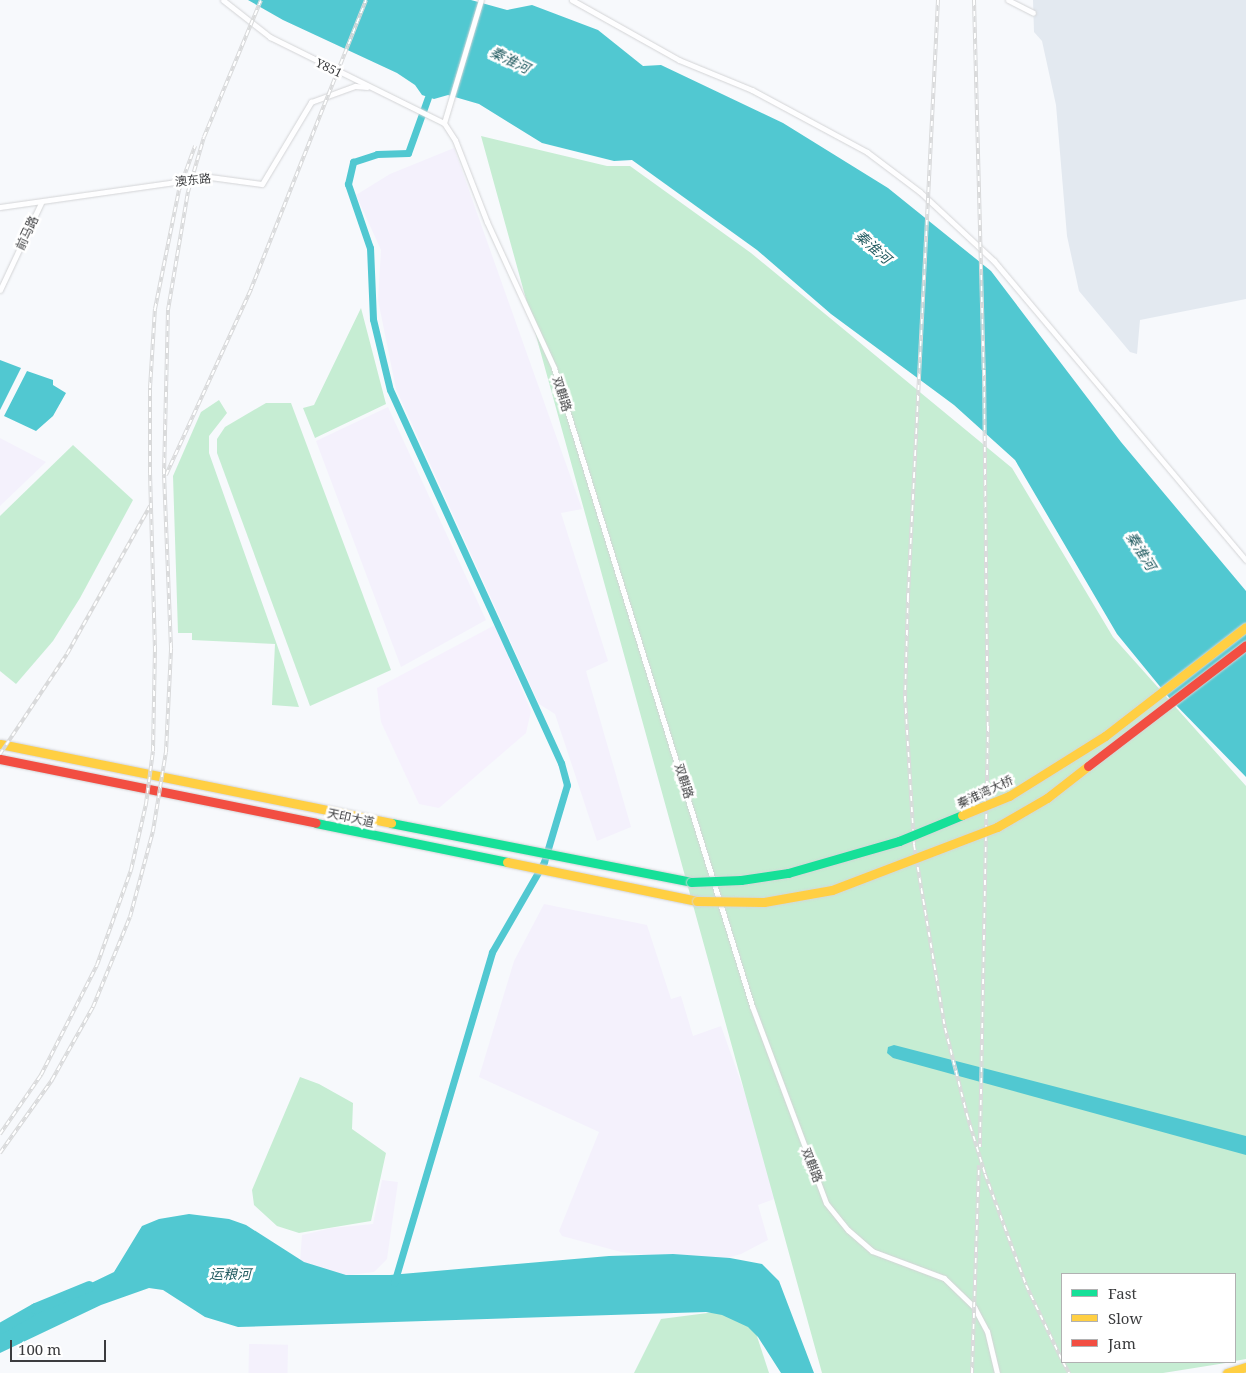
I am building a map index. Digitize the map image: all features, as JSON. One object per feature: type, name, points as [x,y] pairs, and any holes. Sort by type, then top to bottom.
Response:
[{"type":"main road","name":"秦淮湾大桥","points":[[692,882],[741,880],[788,873],[899,841],[1009,796],[1098,742],[1246,627]]},
{"type":"main road","name":"天印大道","points":[[0,759],[552,873],[698,901],[764,902],[824,892],[872,877],[997,827],[1047,798],[1246,645]]},
{"type":"main road","name":"天印大道","points":[[0,744],[558,858],[692,882]]},
{"type":"main road","points":[[1227,1373],[1246,1367]]},
{"type":"street","name":"Y851","points":[[223,0],[270,37],[444,123]]},
{"type":"street","points":[[444,123],[481,0]]},
{"type":"street","points":[[1008,0],[1033,13]]},
{"type":"street","points":[[575,1],[679,60],[752,90],[867,152],[920,192],[994,261],[1246,560]]},
{"type":"street","name":"澳东路","points":[[0,207],[41,203],[80,194],[210,177],[262,184],[311,102],[355,86],[368,87]]},
{"type":"street","name":"双麒路","points":[[444,123],[455,140],[487,222],[554,368],[752,1006],[826,1203],[848,1230],[872,1251],[944,1278],[974,1307],[988,1331],[997,1373]]},
{"type":"street","name":"前马路","points":[[0,290],[41,203]]},
{"type":"shaded area","points":[[1033,0],[1246,0],[1246,299],[1140,320],[1137,354],[1130,352],[1079,291],[1067,236],[1056,105],[1042,41],[1034,32]]},
{"type":"shaded area","points":[[454,148],[582,509],[561,513],[608,661],[586,671],[631,827],[597,841],[555,714],[539,704],[396,389],[378,300],[381,250],[356,195],[390,174]]},
{"type":"shaded area","points":[[388,407],[486,620],[401,667],[316,441]]},
{"type":"shaded area","points":[[0,438],[46,462],[0,506]]},
{"type":"shaded area","points":[[495,625],[531,711],[526,733],[439,808],[419,804],[381,722],[377,688]]},
{"type":"shaded area","points":[[544,904],[647,925],[671,999],[681,996],[693,1036],[721,1026],[763,1144],[794,1192],[758,1205],[768,1240],[741,1254],[710,1263],[621,1252],[562,1236],[559,1231],[599,1132],[479,1077],[514,961]]},
{"type":"shaded area","points":[[382,1180],[398,1182],[387,1259],[374,1272],[341,1276],[300,1262],[302,1235],[332,1228],[373,1224]]},
{"type":"shaded area","points":[[249,1344],[288,1345],[287,1373],[248,1373]]},
{"type":"green space","points":[[481,136],[607,166],[630,166],[751,253],[1012,468],[1113,637],[1246,786],[1246,1359],[1236,1361],[1236,1273],[1061,1273],[1061,1363],[1226,1363],[1163,1373],[822,1373]]},
{"type":"green space","points":[[361,308],[386,404],[315,438],[303,408],[314,405]]},
{"type":"green space","points":[[219,400],[227,413],[209,436],[209,453],[299,707],[272,705],[275,644],[192,640],[192,633],[178,633],[173,476],[201,412]]},
{"type":"green space","points":[[266,403],[291,403],[391,670],[310,706],[217,453],[217,439],[225,427]]},
{"type":"green space","points":[[73,445],[133,500],[80,598],[53,641],[16,684],[0,671],[0,516]]},
{"type":"green space","points":[[300,1077],[319,1084],[353,1103],[352,1129],[386,1153],[371,1221],[299,1233],[277,1226],[254,1205],[252,1190]]},
{"type":"green space","points":[[715,1312],[753,1324],[769,1373],[634,1373],[661,1319]]},
{"type":"water","name":"秦淮河","points":[[248,0],[471,0],[507,10],[532,5],[598,30],[643,66],[661,65],[783,123],[888,188],[991,271],[1121,442],[1246,591],[1246,777],[1171,700],[1117,634],[1015,460],[954,405],[831,314],[757,250],[632,160],[614,161],[542,143],[479,104],[448,95],[434,99],[422,95],[415,85],[397,73],[283,20]]},
{"type":"water","points":[[0,360],[21,368],[0,410]]},
{"type":"water","points":[[27,371],[53,380],[53,385],[66,393],[53,416],[36,431],[4,416]]},
{"type":"water","points":[[894,1045],[1246,1136],[1246,1155],[893,1058],[887,1053],[888,1047]]},
{"type":"water","name":"运粮河","points":[[189,1214],[229,1219],[246,1225],[304,1262],[346,1275],[390,1275],[609,1256],[673,1254],[730,1258],[762,1264],[779,1281],[814,1373],[781,1373],[758,1337],[748,1327],[722,1315],[706,1312],[238,1327],[205,1317],[163,1290],[149,1288],[101,1305],[0,1353],[0,1327],[114,1272],[142,1226],[159,1219]]},
{"type":"waterway","points":[[394,1283],[492,952],[544,862],[567,785],[561,763],[390,390],[373,319],[370,248],[348,184],[353,162],[377,154],[408,153],[428,97]]},
{"type":"waterway","points":[[0,1328],[35,1308],[89,1286]]},
{"type":"railway","points":[[0,1153],[52,1080],[93,1007],[130,917],[153,831],[166,752],[171,648],[164,474],[168,310],[188,192],[204,137],[261,0]]},
{"type":"railway","points":[[166,475],[251,289],[366,0]]},
{"type":"railway","points":[[938,0],[908,597],[905,697],[914,845],[945,1028],[967,1115],[985,1174],[1026,1285],[1061,1358]]},
{"type":"railway","points":[[974,0],[984,370],[988,726],[980,1147]]},
{"type":"railway","points":[[0,1134],[41,1075],[97,965],[131,870],[146,804],[153,751],[155,651],[150,473],[150,388],[155,309],[179,190],[195,146]]},
{"type":"railway","points":[[0,754],[67,654],[150,506]]},
{"type":"railway","points":[[972,1373],[979,1165]]},
{"type":"railway","points":[[1064,1363],[1069,1373]]},
{"type":"traffic: fast","points":[[691,882],[741,880],[788,873],[899,841],[962,815]]},
{"type":"traffic: fast","points":[[316,823],[507,862]]},
{"type":"traffic: fast","points":[[391,823],[691,882]]},
{"type":"traffic: slow","points":[[962,815],[1009,796],[1105,736],[1246,627]]},
{"type":"traffic: slow","points":[[0,744],[391,823]]},
{"type":"traffic: slow","points":[[697,901],[764,902],[832,890],[997,827],[1047,798],[1088,766]]},
{"type":"traffic: slow","points":[[507,862],[697,901]]},
{"type":"traffic: slow","points":[[1227,1373],[1246,1367]]},
{"type":"traffic: jam","points":[[1088,766],[1246,645]]},
{"type":"traffic: jam","points":[[0,759],[316,823]]}]
